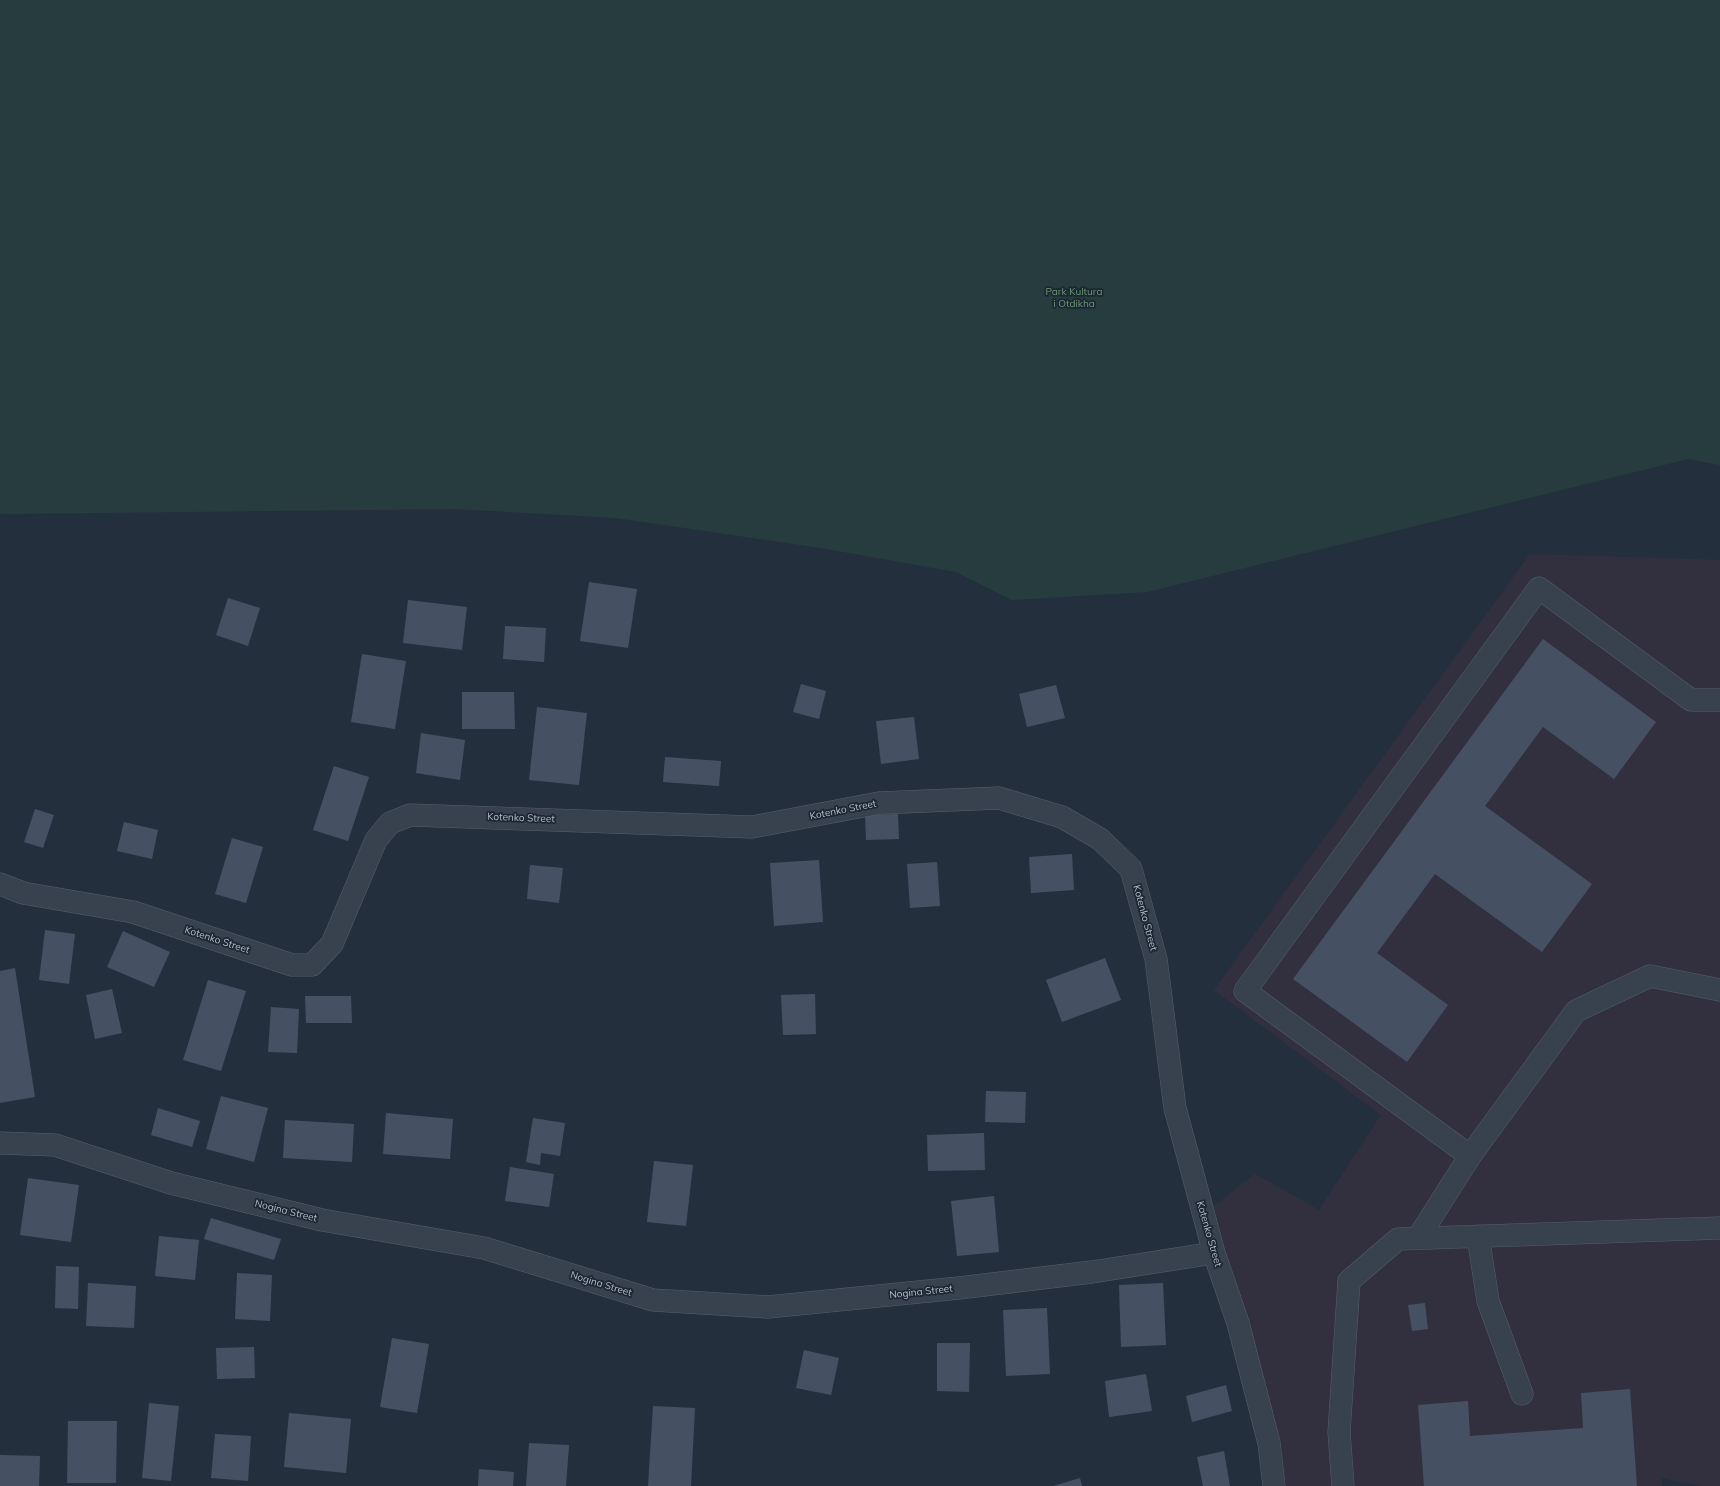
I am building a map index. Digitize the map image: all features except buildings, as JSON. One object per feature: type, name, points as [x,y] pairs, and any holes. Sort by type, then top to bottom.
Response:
[{"type":"street","points":[[1470,1156],[1245,991],[1539,588],[1691,700],[1720,700]]},
{"type":"street","name":"Kotenko Street","points":[[0,884],[23,893],[133,912],[292,965],[312,965],[332,944],[376,840],[390,823],[410,815],[752,827],[879,802],[999,798],[1030,806],[1062,817],[1100,839],[1132,869],[1156,959],[1175,1108],[1214,1253],[1238,1323],[1268,1443],[1274,1486]]},
{"type":"street","points":[[1418,1238],[1470,1156],[1576,1011],[1650,976],[1720,990]]},
{"type":"street","name":"Nogina Street","points":[[0,1143],[55,1145],[171,1183],[322,1220],[484,1248],[653,1300],[768,1307],[959,1288],[1092,1272],[1214,1253]]},
{"type":"street","points":[[1343,1486],[1339,1432],[1349,1280],[1398,1239],[1720,1228]]},
{"type":"street","points":[[1478,1236],[1488,1301],[1522,1394]]},
{"type":"shaded area","points":[[1530,554],[1720,560],[1720,1486],[1702,1486],[1662,1478],[1662,1486],[1287,1486],[1214,1206],[1255,1174],[1319,1210],[1381,1115],[1214,990]]},
{"type":"green space","name":"Park Kultura i Otdikha","points":[[0,0],[1720,0],[1720,465],[1688,459],[1147,592],[1012,600],[956,572],[821,548],[616,518],[457,509],[0,514]]}]
